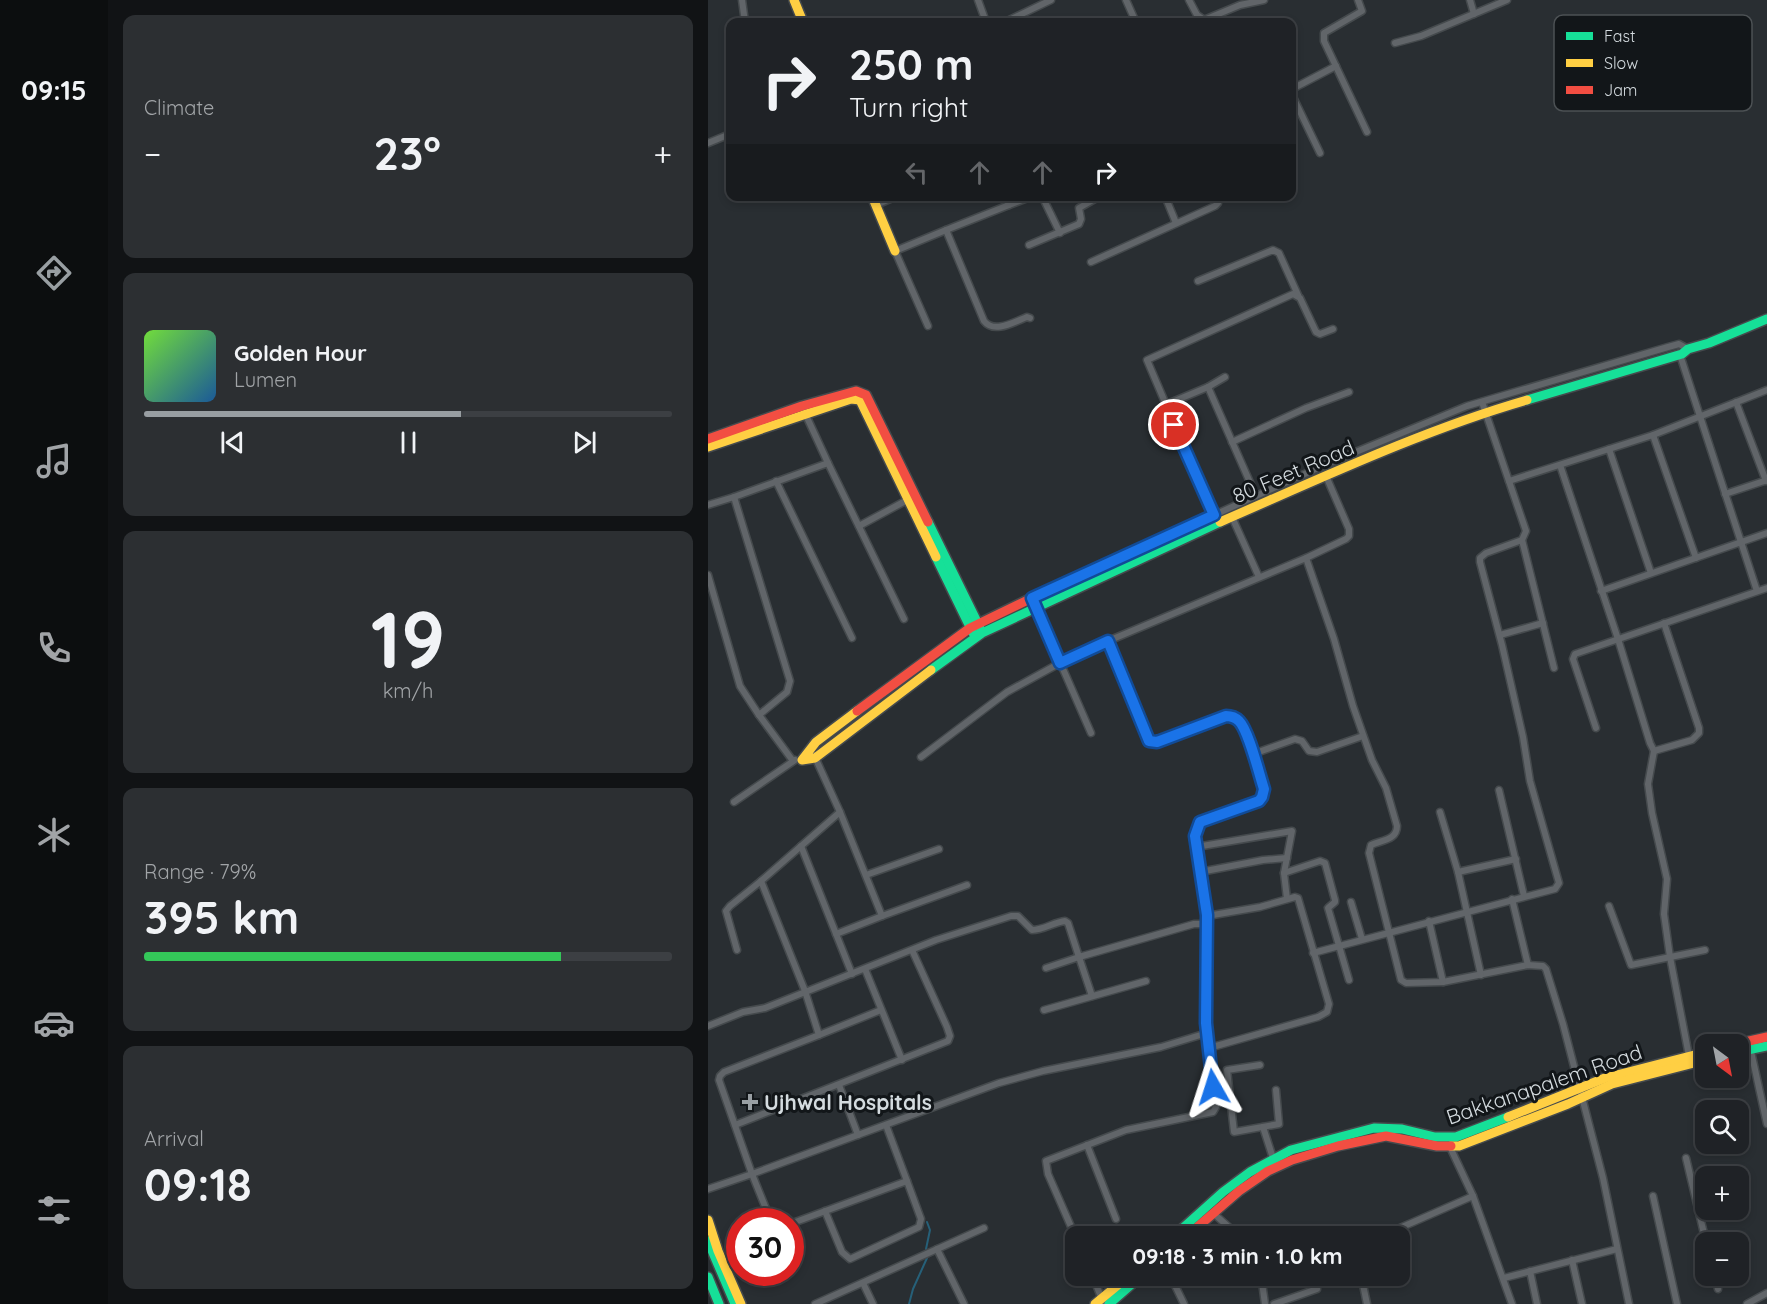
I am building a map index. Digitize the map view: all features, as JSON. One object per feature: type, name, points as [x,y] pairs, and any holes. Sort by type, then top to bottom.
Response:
[{"type":"street","points":[[742,0],[744,18]]},
{"type":"street","points":[[794,0],[801,18]]},
{"type":"street","points":[[978,0],[985,18]]},
{"type":"street","points":[[1030,0],[1033,8]]},
{"type":"street","points":[[1013,18],[1052,0]]},
{"type":"street","points":[[1126,0],[1134,18]]},
{"type":"street","points":[[1189,0],[1201,18]]},
{"type":"street","points":[[1216,18],[1240,5],[1264,0]]},
{"type":"street","points":[[1358,0],[1362,11],[1324,33],[1324,41],[1367,132]]},
{"type":"street","points":[[1470,0],[1474,14]]},
{"type":"street","points":[[1395,43],[1421,36],[1507,0]]},
{"type":"street","points":[[1296,87],[1336,66]]},
{"type":"street","points":[[1296,103],[1320,153]]},
{"type":"street","points":[[708,134],[709,142],[726,136]]},
{"type":"street","points":[[874,201],[928,326]]},
{"type":"street","points":[[1008,201],[1010,205]]},
{"type":"street","points":[[895,251],[1020,201]]},
{"type":"street","points":[[1044,201],[1060,232]]},
{"type":"street","points":[[1029,245],[1079,224],[1081,219],[1079,208],[1091,201]]},
{"type":"street","points":[[1167,201],[1176,223]]},
{"type":"street","points":[[1090,262],[1217,205],[1217,201]]},
{"type":"street","points":[[946,230],[988,326],[995,328],[1030,318]]},
{"type":"street","points":[[1198,281],[1273,250],[1280,253],[1316,333],[1320,334],[1333,329]]},
{"type":"street","points":[[1214,515],[1147,360],[1287,296],[1298,295]]},
{"type":"street","name":"80 Feet Road","points":[[976,631],[1034,602],[1326,476],[1485,412],[1684,352],[1767,319]]},
{"type":"street","points":[[1091,734],[1034,602],[1214,515],[1322,466],[1482,402],[1679,344],[1684,352],[1700,417],[1757,591]]},
{"type":"street","points":[[1165,405],[1208,387],[1225,376]]},
{"type":"street","points":[[1208,387],[1256,496]]},
{"type":"street","points":[[1509,481],[1653,435],[1767,390]]},
{"type":"street","points":[[708,447],[850,392],[862,392],[866,395],[912,498],[976,631],[868,716],[813,754],[797,760],[734,802]]},
{"type":"street","points":[[1232,442],[1306,408],[1349,392]]},
{"type":"street","points":[[1482,402],[1526,531],[1522,540],[1554,668]]},
{"type":"street","points":[[1725,494],[1766,481],[1736,402]]},
{"type":"street","points":[[708,439],[804,410]]},
{"type":"street","points":[[804,410],[904,619]]},
{"type":"street","points":[[1653,435],[1696,558]]},
{"type":"street","points":[[1610,449],[1651,573]]},
{"type":"street","points":[[708,505],[828,463]]},
{"type":"street","points":[[1560,465],[1654,751],[1648,784],[1666,879],[1663,906],[1670,957],[1689,1056]]},
{"type":"street","points":[[921,757],[1007,692],[1060,663],[1306,558],[1349,536],[1326,476]]},
{"type":"street","points":[[776,481],[852,638]]},
{"type":"street","points":[[734,497],[790,681],[787,692],[759,715]]},
{"type":"street","points":[[859,526],[912,498]]},
{"type":"street","points":[[1232,517],[1259,577]]},
{"type":"street","points":[[1601,591],[1767,533]]},
{"type":"street","points":[[1313,952],[1555,889],[1558,886],[1559,879],[1530,781],[1523,737],[1500,634],[1480,558],[1485,553],[1522,540]]},
{"type":"street","points":[[1306,558],[1334,639],[1363,735],[1386,788],[1398,826],[1398,830],[1392,837],[1371,845],[1369,853],[1401,980],[1406,984],[1443,982],[1528,965],[1543,966],[1549,973],[1603,1178],[1629,1304]]},
{"type":"street","points":[[708,575],[744,694],[797,760]]},
{"type":"street","points":[[1596,728],[1573,657],[1577,652],[1767,588]]},
{"type":"street","points":[[1654,751],[1692,740],[1699,733],[1664,623]]},
{"type":"street","points":[[1500,634],[1543,624]]},
{"type":"street","points":[[1071,1226],[1046,1165],[1050,1158],[1126,1130],[1213,1112],[1216,1107],[1207,1033],[1207,915],[1195,836],[1200,822],[1259,801],[1264,789],[1242,724],[1232,716],[1226,716],[1157,742],[1149,741],[1108,641]]},
{"type":"street","points":[[1253,754],[1295,739],[1302,741],[1309,752],[1317,752],[1363,735]]},
{"type":"street","points":[[813,754],[840,812],[882,916]]},
{"type":"street","points":[[1499,790],[1524,896]]},
{"type":"street","points":[[737,950],[726,911],[840,812]]},
{"type":"street","points":[[1440,812],[1468,910],[1481,975]]},
{"type":"street","points":[[1196,847],[1292,831],[1293,837],[1284,873],[1287,899]]},
{"type":"street","points":[[801,846],[852,974]]},
{"type":"street","points":[[866,875],[939,849]]},
{"type":"street","points":[[1200,872],[1263,860],[1287,858]]},
{"type":"street","points":[[1458,872],[1516,859]]},
{"type":"street","points":[[1284,873],[1320,861],[1325,863],[1335,900],[1328,908],[1349,980]]},
{"type":"street","points":[[760,882],[805,991],[819,1035]]},
{"type":"street","points":[[836,934],[967,885]]},
{"type":"street","points":[[1207,915],[1260,907],[1298,898],[1329,1004],[1327,1012],[1317,1017],[1209,1048]]},
{"type":"street","points":[[1512,899],[1528,965]]},
{"type":"street","points":[[1351,902],[1362,939]]},
{"type":"street","points":[[1609,906],[1630,965],[1705,950]]},
{"type":"street","points":[[708,1026],[743,1012],[765,1008],[912,950],[1011,916],[1018,916],[1032,930],[1056,922],[1068,923],[1092,996]]},
{"type":"street","points":[[1430,921],[1443,982]]},
{"type":"street","points":[[1046,968],[1194,924],[1207,924]]},
{"type":"street","points":[[735,1125],[948,1041],[950,1036],[912,950]]},
{"type":"street","points":[[865,969],[902,1060]]},
{"type":"street","points":[[1044,1010],[1146,981]]},
{"type":"street","points":[[766,1208],[719,1080],[720,1076],[724,1072],[881,1010]]},
{"type":"street","points":[[708,1189],[999,1083],[1043,1071],[1161,1047],[1207,1033]]},
{"type":"street","points":[[1749,1045],[1767,1037]]},
{"type":"street","points":[[1749,1045],[1767,1046]]},
{"type":"street","points":[[1749,1045],[1767,1124]]},
{"type":"street","name":"Bakkanapalem Road","points":[[1185,1226],[1223,1192],[1250,1172],[1273,1158],[1316,1142],[1374,1128],[1402,1129],[1435,1137],[1456,1137],[1580,1094],[1605,1078],[1695,1055]]},
{"type":"street","points":[[1199,1226],[1239,1191],[1268,1171],[1292,1160],[1338,1146],[1386,1136],[1450,1148],[1471,1142],[1580,1094],[1695,1063]]},
{"type":"street","points":[[1260,1065],[1227,1070],[1234,1132],[1279,1124],[1276,1090]]},
{"type":"street","points":[[839,1085],[858,1135]]},
{"type":"street","points":[[825,1211],[842,1252],[849,1259],[919,1227],[921,1219],[886,1125]]},
{"type":"street","points":[[1263,1127],[1273,1158]]},
{"type":"street","points":[[1087,1144],[1116,1219]]},
{"type":"street","points":[[1450,1148],[1473,1196],[1512,1304]]},
{"type":"street","points":[[1686,1158],[1704,1232]]},
{"type":"street","points":[[804,1219],[907,1181]]},
{"type":"street","points":[[1404,1226],[1473,1196]]},
{"type":"street","points":[[1653,1196],[1677,1304]]},
{"type":"street","points":[[1214,1213],[1228,1226]]},
{"type":"street","points":[[708,1220],[718,1251],[741,1304]]},
{"type":"street","points":[[815,1304],[984,1228]]},
{"type":"street","points":[[708,1241],[735,1304]]},
{"type":"street","points":[[1504,1278],[1617,1249]]},
{"type":"street","points":[[937,1250],[964,1304]]},
{"type":"street","points":[[1572,1260],[1582,1304]]},
{"type":"street","points":[[1530,1271],[1537,1304]]},
{"type":"street","points":[[708,1277],[718,1302]]},
{"type":"street","points":[[863,1283],[873,1304]]},
{"type":"street","points":[[1096,1286],[1102,1303]]},
{"type":"street","points":[[1102,1303],[1119,1286]]},
{"type":"street","points":[[1102,1303],[1126,1286]]},
{"type":"street","points":[[1175,1286],[1183,1302]]},
{"type":"street","points":[[1263,1286],[1265,1304]]},
{"type":"street","points":[[1363,1286],[1367,1304]]},
{"type":"street","points":[[1274,1304],[1317,1289]]},
{"type":"street","points":[[1747,1304],[1767,1293]]},
{"type":"waterway","points":[[926,1249],[930,1230],[927,1222]]},
{"type":"waterway","points":[[909,1304],[927,1258]]},
{"type":"traffic: fast","points":[[1527,400],[1682,354],[1688,349],[1709,343],[1767,319]]},
{"type":"traffic: fast","points":[[928,522],[980,628]]},
{"type":"traffic: fast","points":[[931,670],[982,633],[1220,522]]},
{"type":"traffic: fast","points":[[936,557],[973,633]]},
{"type":"traffic: fast","points":[[1749,1050],[1767,1046]]},
{"type":"traffic: fast","points":[[1185,1226],[1223,1192],[1250,1172],[1291,1150],[1374,1128],[1402,1129],[1435,1137],[1456,1137],[1508,1117]]},
{"type":"traffic: fast","points":[[708,1241],[735,1304]]},
{"type":"traffic: fast","points":[[708,1277],[719,1304]]},
{"type":"traffic: fast","points":[[1109,1304],[1129,1286]]},
{"type":"traffic: slow","points":[[794,0],[801,18]]},
{"type":"traffic: slow","points":[[874,201],[895,251]]},
{"type":"traffic: slow","points":[[708,447],[851,399],[860,400],[936,557]]},
{"type":"traffic: slow","points":[[1220,522],[1410,440],[1527,400]]},
{"type":"traffic: slow","points":[[857,711],[816,742],[802,760],[815,758],[931,670]]},
{"type":"traffic: slow","points":[[1508,1117],[1605,1078],[1695,1055]]},
{"type":"traffic: slow","points":[[1451,1146],[1459,1146],[1568,1104],[1612,1084],[1695,1063]]},
{"type":"traffic: slow","points":[[708,1220],[718,1251],[741,1304]]},
{"type":"traffic: slow","points":[[1095,1304],[1117,1286]]},
{"type":"traffic: jam","points":[[708,439],[802,406],[856,391],[866,395],[928,522]]},
{"type":"traffic: jam","points":[[857,711],[970,628],[1032,598]]},
{"type":"traffic: jam","points":[[1749,1041],[1767,1037]]},
{"type":"traffic: jam","points":[[1199,1226],[1239,1191],[1268,1171],[1292,1160],[1338,1146],[1386,1136],[1437,1146],[1451,1146]]},
{"type":"place","name":"Ujhwal Hospitals","points":[[750,1102]]},
{"type":"route","points":[[1174,425],[1214,515],[1032,598],[1060,663],[1108,641],[1149,741],[1157,742],[1226,716],[1232,716],[1242,724],[1264,793],[1259,801],[1200,822],[1195,836],[1207,915],[1206,1023],[1213,1087]]}]
